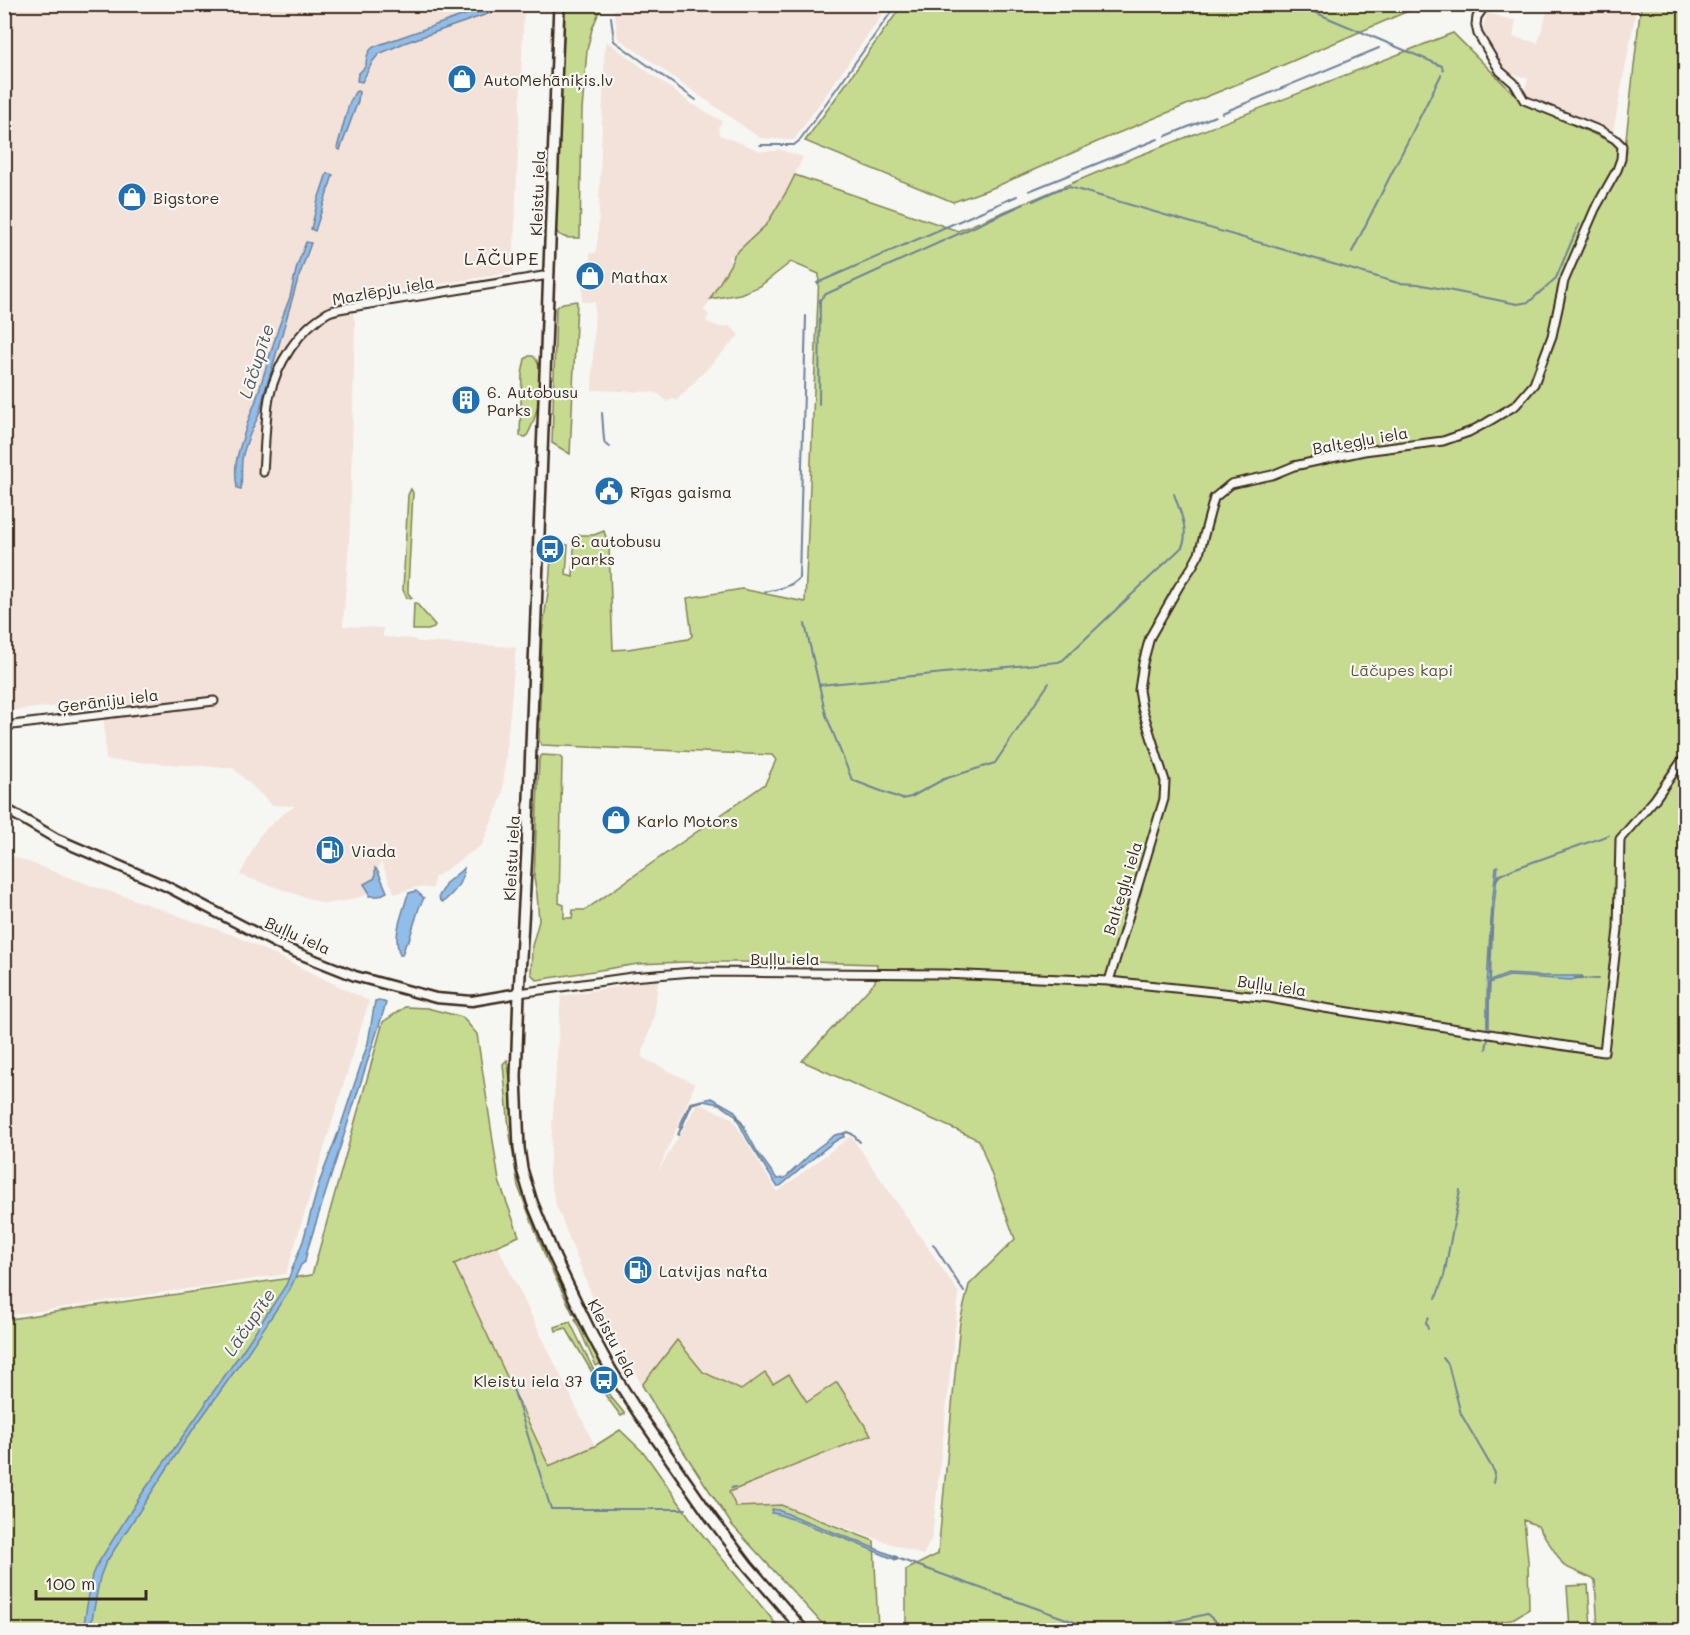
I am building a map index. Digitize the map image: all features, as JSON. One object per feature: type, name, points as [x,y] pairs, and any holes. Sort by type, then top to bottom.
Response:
[{"type":"main road","name":"Kleistu iela","points":[[560,4],[516,1077],[522,1169],[532,1202],[555,1258],[611,1370],[631,1402],[734,1547],[803,1630]]},
{"type":"street","name":"Baltegļu iela","points":[[1109,981],[1164,798],[1166,781],[1142,708],[1139,690],[1143,663],[1150,637],[1199,554],[1214,498],[1231,484],[1272,475],[1294,466],[1364,451],[1443,441],[1478,428],[1516,405],[1534,384],[1552,336],[1564,281],[1595,209],[1622,159],[1622,146],[1615,139],[1601,131],[1524,100],[1514,83],[1500,71],[1478,34],[1477,17],[1486,4]]},
{"type":"street","name":"Mazlēpju iela","points":[[263,472],[269,398],[276,377],[289,351],[300,336],[321,317],[332,311],[351,307],[549,275]]},
{"type":"street","name":"Ģerāniju iela","points":[[4,726],[214,701]]},
{"type":"street","name":"Buļļu iela","points":[[4,808],[57,839],[166,886],[287,949],[355,976],[436,998],[472,1000],[632,977],[693,972],[944,974],[1109,981],[1270,998],[1604,1052],[1618,929],[1620,839],[1655,799],[1681,762],[1686,759]]},
{"type":"shaded area","points":[[613,4],[889,5],[794,140],[760,138],[618,38]]},
{"type":"shaded area","points":[[4,5],[524,5],[513,272],[349,299],[355,322],[350,527],[343,626],[383,628],[383,637],[413,639],[419,642],[516,647],[502,797],[482,845],[434,878],[433,888],[416,887],[395,894],[381,862],[366,895],[325,904],[240,875],[260,835],[295,806],[272,805],[233,768],[106,760],[103,702],[5,711],[4,71],[11,58],[5,53]]},
{"type":"shaded area","points":[[1549,5],[1637,5],[1613,132],[1524,95],[1528,78],[1502,71],[1482,30],[1487,13],[1516,21],[1513,37],[1538,43]]},
{"type":"shaded area","points":[[605,42],[692,104],[722,121],[718,126],[719,135],[761,151],[776,151],[777,149],[803,157],[788,189],[767,224],[734,255],[727,258],[733,262],[704,310],[709,315],[707,322],[720,327],[730,326],[739,335],[676,401],[673,398],[667,402],[659,394],[652,392],[592,390],[595,302],[582,302],[583,271],[594,268],[594,271],[597,266],[592,266],[590,263],[590,253],[596,253],[598,235]]},
{"type":"shaded area","points":[[4,853],[238,937],[369,1001],[286,1274],[5,1316]]},
{"type":"shaded area","points":[[637,981],[658,981],[654,1017],[641,1057],[695,1084],[658,1172],[698,1103],[732,1118],[777,1192],[851,1136],[959,1293],[932,1537],[923,1555],[781,1505],[736,1507],[728,1492],[870,1435],[773,1385],[766,1374],[741,1390],[702,1372],[677,1340],[642,1385],[593,1298],[556,1205],[549,1175],[561,996],[628,985],[628,983],[637,983]]},
{"type":"shaded area","points":[[497,1245],[595,1446],[549,1466],[453,1263]]},
{"type":"green space","points":[[903,4],[1422,5],[995,187],[953,202],[805,141]]},
{"type":"green space","points":[[565,5],[602,5],[592,29],[587,50],[582,110],[580,238],[562,236],[555,229]]},
{"type":"green space","name":"Lāčupes kapi","points":[[1642,5],[1685,5],[1685,1630],[1598,1630],[1595,1580],[1564,1566],[1538,1526],[1524,1520],[1529,1609],[1511,1620],[1490,1623],[1485,1630],[906,1630],[906,1570],[938,1554],[960,1322],[969,1285],[1015,1239],[979,1140],[802,1061],[875,982],[877,964],[683,962],[638,964],[537,980],[531,974],[532,946],[539,921],[534,878],[539,759],[542,755],[559,756],[562,759],[559,903],[564,905],[564,918],[572,918],[573,910],[585,910],[765,784],[776,760],[772,755],[542,745],[539,741],[542,634],[552,543],[568,545],[566,575],[573,577],[574,549],[578,535],[594,535],[604,531],[609,547],[613,650],[688,639],[692,636],[687,598],[742,589],[805,602],[819,274],[791,262],[760,286],[740,294],[710,299],[734,255],[767,224],[795,175],[958,231],[1115,165],[1453,33],[1523,103],[1625,148]]},
{"type":"green space","points":[[577,301],[570,454],[552,443],[556,308],[563,303]]},
{"type":"green space","points":[[533,356],[538,363],[541,384],[534,420],[526,437],[520,436],[522,374],[525,359]]},
{"type":"green space","points":[[411,489],[413,493],[408,593],[412,598],[407,598],[403,590],[408,495]]},
{"type":"green space","points":[[414,603],[435,625],[434,628],[413,630]]},
{"type":"green space","points":[[405,1007],[427,1008],[462,1017],[477,1034],[499,1181],[519,1236],[454,1264],[549,1466],[595,1446],[620,1430],[645,1454],[697,1528],[781,1630],[5,1630],[5,1320],[312,1275],[383,1022]]},
{"type":"green space","points":[[507,1060],[511,1083],[516,1160],[531,1210],[575,1312],[573,1314],[546,1258],[518,1186],[509,1128],[503,1064]]},
{"type":"green space","points":[[578,1317],[600,1364],[596,1366],[575,1319]]},
{"type":"green space","points":[[570,1322],[601,1385],[625,1414],[621,1416],[606,1396],[566,1328],[556,1331],[555,1327]]},
{"type":"green space","points":[[677,1340],[703,1372],[741,1390],[765,1373],[773,1384],[789,1374],[807,1402],[837,1382],[871,1435],[729,1492],[736,1507],[781,1505],[874,1541],[878,1630],[828,1630],[732,1525],[642,1385]]},
{"type":"green space","points":[[1588,1585],[1591,1628],[1570,1630],[1567,1586]]},
{"type":"water","points":[[504,5],[506,7],[500,7],[493,12],[379,54],[362,82],[357,81],[358,74],[366,66],[367,55],[373,47],[470,13],[491,10]]},
{"type":"water","points":[[357,91],[359,92],[358,101],[340,150],[337,148],[349,104]]},
{"type":"water","points":[[327,173],[333,175],[315,231],[311,229]]},
{"type":"water","name":"Lāčupīte","points":[[306,242],[311,243],[298,279],[260,410],[244,449],[241,489],[237,488],[238,452]]},
{"type":"water","points":[[1498,866],[1490,947],[1490,981],[1508,974],[1583,977],[1571,980],[1509,976],[1489,983],[1489,1030],[1487,1030],[1489,948],[1496,867]]},
{"type":"water","points":[[375,868],[387,892],[379,896],[369,896],[364,884],[375,878]]},
{"type":"water","points":[[464,868],[457,887],[443,902],[440,901],[439,896],[445,884]]},
{"type":"water","points":[[416,891],[424,898],[409,940],[400,955],[397,940],[399,926],[407,897],[409,893]]},
{"type":"water","name":"Lāčupīte","points":[[375,1001],[386,1003],[305,1262],[301,1265],[290,1289],[187,1438],[105,1564],[100,1577],[90,1630],[83,1630],[95,1568],[141,1495],[286,1285],[303,1241],[319,1183],[368,1043]]},
{"type":"water","points":[[712,1098],[735,1111],[758,1153],[777,1179],[785,1178],[835,1135],[845,1133],[844,1137],[831,1144],[780,1186],[777,1186],[747,1139],[735,1115],[719,1104],[703,1101],[692,1104],[681,1129],[679,1127],[690,1103]]},
{"type":"water","points":[[772,1509],[897,1557],[896,1560],[843,1538],[771,1513]]},
{"type":"waterway","points":[[760,145],[794,145],[799,141],[897,4]]},
{"type":"waterway","points":[[1295,4],[1442,66],[1443,70]]},
{"type":"waterway","points":[[611,17],[614,41],[696,100]]},
{"type":"waterway","points":[[1222,113],[1379,48]]},
{"type":"waterway","points":[[1352,252],[1441,75]]},
{"type":"waterway","points":[[1166,136],[1215,116]]},
{"type":"waterway","points":[[1029,191],[1158,139]]},
{"type":"waterway","points":[[1033,201],[1069,187],[1398,283],[1418,284],[1517,304],[1529,302],[1556,278],[1579,224]]},
{"type":"waterway","points":[[817,283],[1017,196]]},
{"type":"waterway","points":[[819,405],[820,300],[824,295],[1024,204]]},
{"type":"waterway","points":[[765,592],[787,586],[799,578],[806,316]]},
{"type":"waterway","points":[[602,413],[604,440],[605,444],[610,447]]},
{"type":"waterway","points":[[819,685],[1063,660],[1182,547],[1184,527],[1174,494]]},
{"type":"waterway","points":[[805,624],[826,715],[852,780],[902,799],[911,797],[944,779],[995,763],[1049,683]]},
{"type":"waterway","points":[[1495,881],[1500,875],[1513,869],[1609,835]]},
{"type":"waterway","points":[[1488,1025],[1493,910]]},
{"type":"waterway","points":[[1575,978],[1599,979]]},
{"type":"waterway","points":[[1486,1049],[1488,1039]]},
{"type":"waterway","points":[[678,1135],[691,1105]]},
{"type":"waterway","points":[[736,1115],[744,1126]]},
{"type":"waterway","points":[[843,1134],[847,1132],[852,1134],[860,1142]]},
{"type":"waterway","points":[[1436,1298],[1444,1276],[1460,1190]]},
{"type":"waterway","points":[[933,1244],[964,1292]]},
{"type":"waterway","points":[[1428,1318],[1426,1322],[1428,1329]]},
{"type":"waterway","points":[[1443,1358],[1448,1364],[1461,1414],[1495,1473],[1493,1483]]},
{"type":"waterway","points":[[511,1382],[551,1509],[686,1509]]},
{"type":"waterway","points":[[731,1488],[735,1487]]},
{"type":"waterway","points":[[894,1557],[1097,1630]]},
{"type":"waterway","points":[[1118,1630],[1168,1623],[1207,1614],[1225,1630]]},
{"type":"place","name":"AutoMehāniķis.lv","points":[[462,79]]},
{"type":"place","name":"Bigstore","points":[[132,197]]},
{"type":"place","name":"Mathax","points":[[590,276]]},
{"type":"place","name":"6. Autobusu Parks","points":[[466,400]]},
{"type":"place","name":"Rīgas gaisma","points":[[609,491]]},
{"type":"place","name":"6. autobusu parks","points":[[550,549]]},
{"type":"place","name":"Karlo Motors","points":[[616,820]]},
{"type":"place","name":"Viada","points":[[330,850]]},
{"type":"place","name":"Latvijas nafta","points":[[638,1270]]},
{"type":"place","name":"Kleistu iela 37","points":[[604,1380]]},
{"type":"district","name":"LĀČUPE","points":[[502,258]]}]
